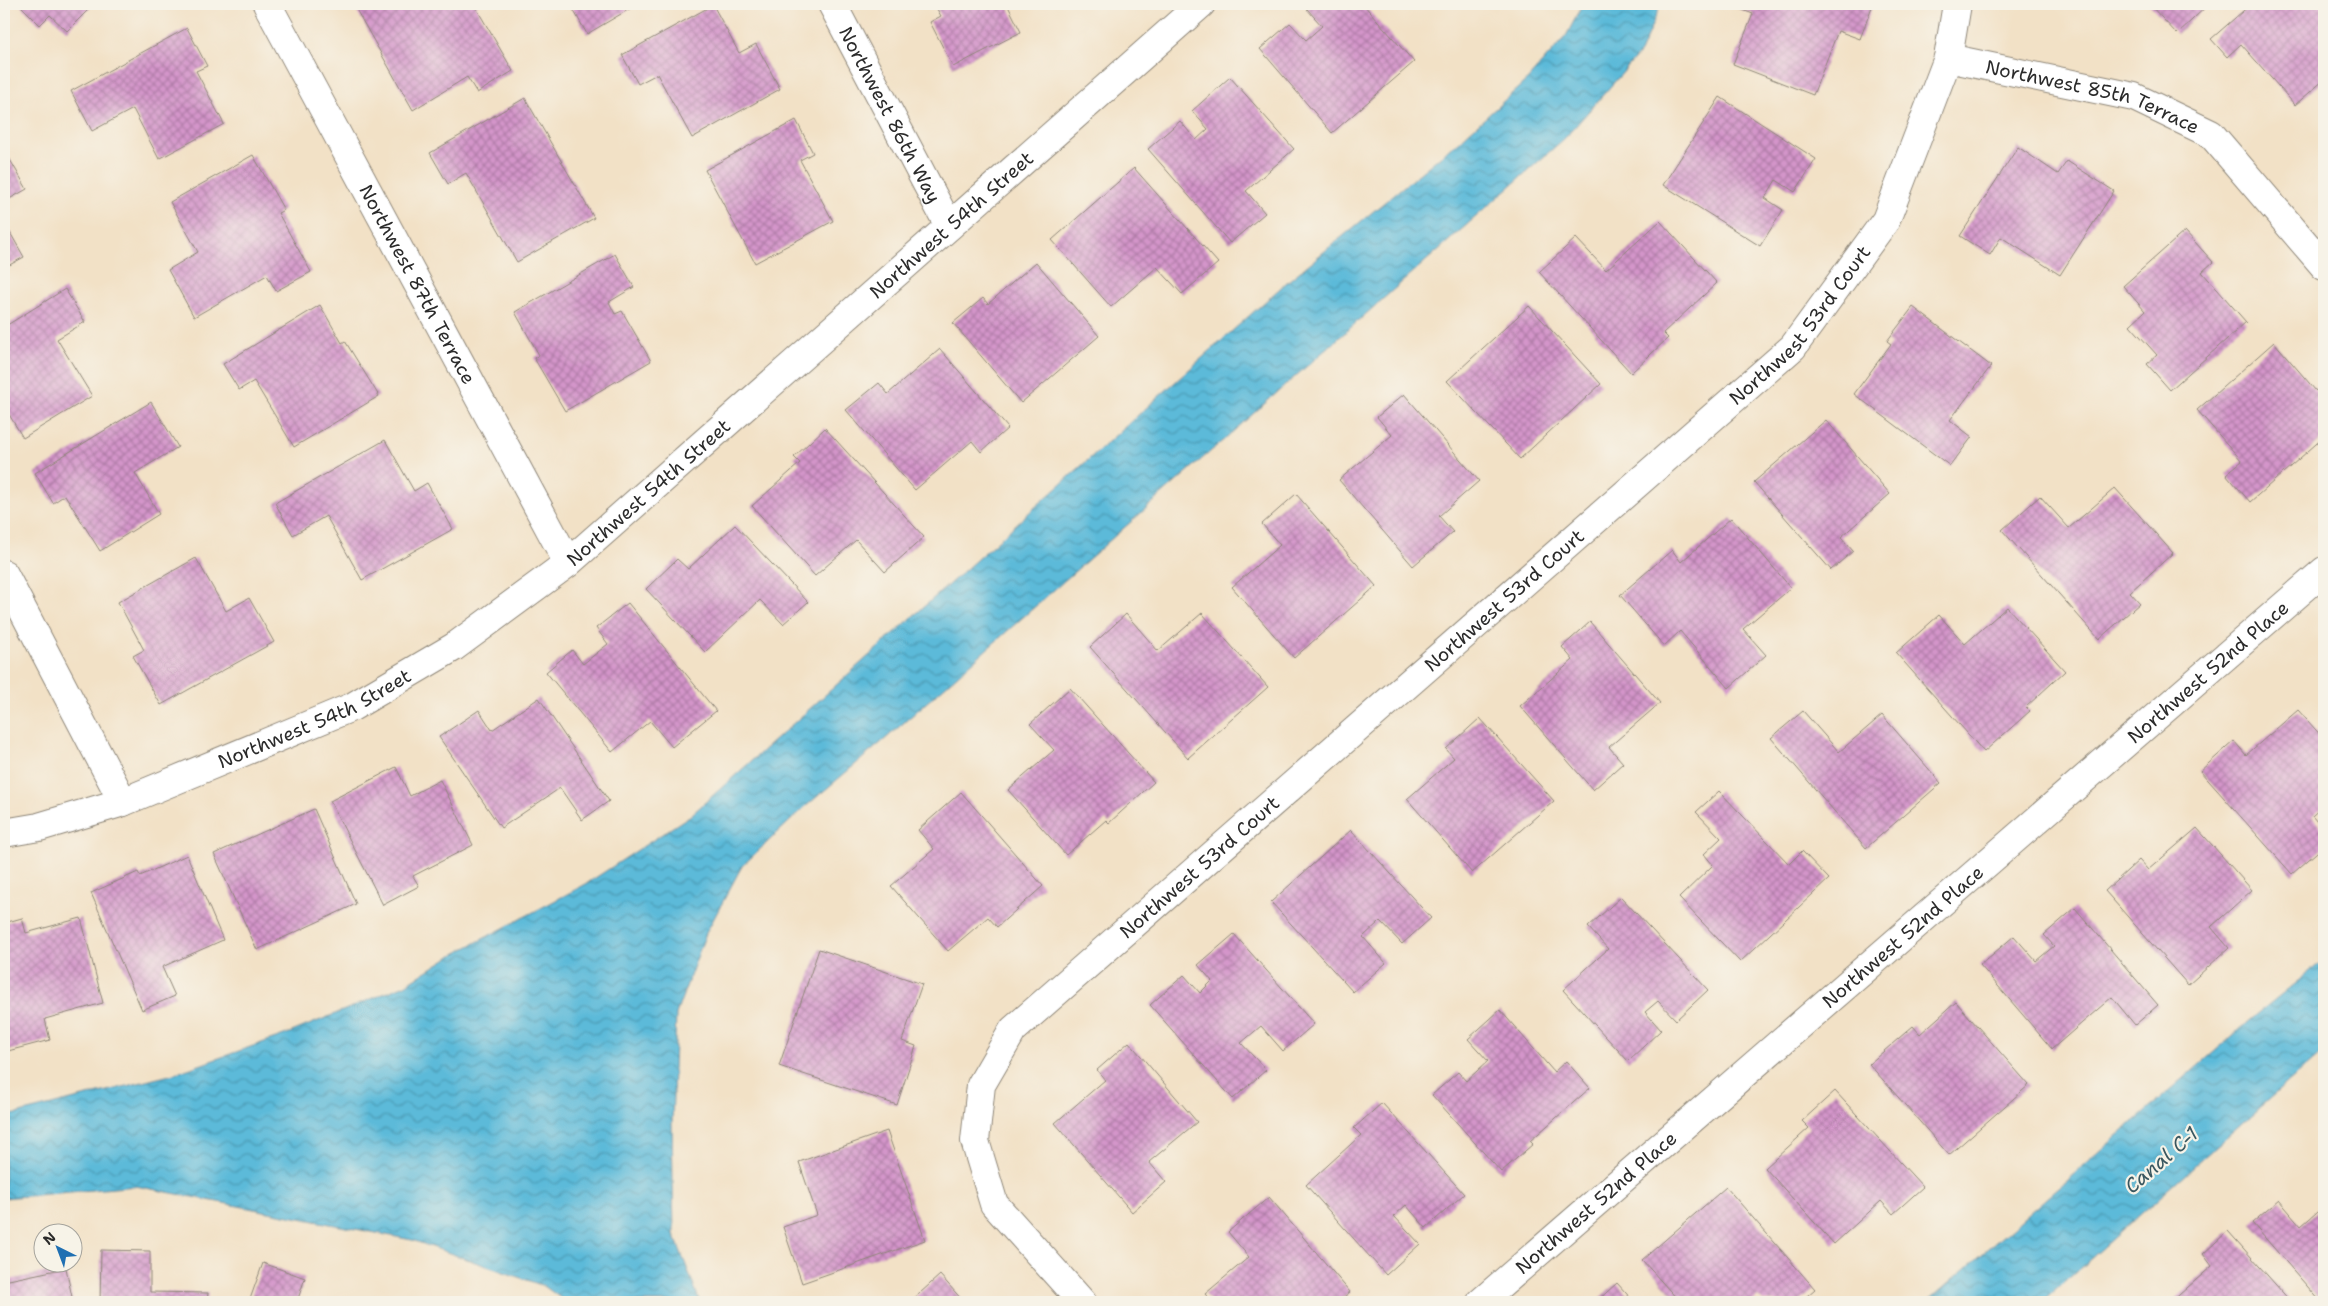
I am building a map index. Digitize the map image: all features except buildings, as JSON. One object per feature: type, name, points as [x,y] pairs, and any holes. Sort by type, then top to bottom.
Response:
[{"type":"street","name":"Northwest 87th Terrace","points":[[267,4],[568,563]]},
{"type":"street","name":"Northwest 86th Way","points":[[832,4],[949,226]]},
{"type":"street","name":"Northwest 54th Street","points":[[4,833],[39,827],[123,802],[352,707],[454,647],[568,563],[1201,4]]},
{"type":"street","name":"Northwest 53rd Court","points":[[1082,1302],[994,1204],[975,1141],[981,1085],[1014,1030],[1793,347],[1886,220],[1948,58],[1957,4]]},
{"type":"street","name":"Northwest 85th Terrace","points":[[1948,58],[2134,97],[2211,134],[2324,266]]},
{"type":"street","name":"Northwest 52nd Place","points":[[1481,1302],[2324,570]]},
{"type":"street","points":[[4,574],[123,802]]},
{"type":"water","points":[[1583,4],[1661,4],[1640,53],[1565,138],[883,741],[805,807],[742,866],[706,933],[676,1014],[672,1123],[674,1234],[700,1302],[566,1302],[544,1286],[412,1240],[136,1186],[4,1198],[4,1117],[174,1074],[287,1034],[405,985],[449,957],[586,884],[691,815],[1287,282],[1464,137],[1528,79],[1566,36]]},
{"type":"water","name":"Canal C-1","points":[[2324,960],[2324,1051],[2042,1302],[1927,1302],[2268,1005]]}]
